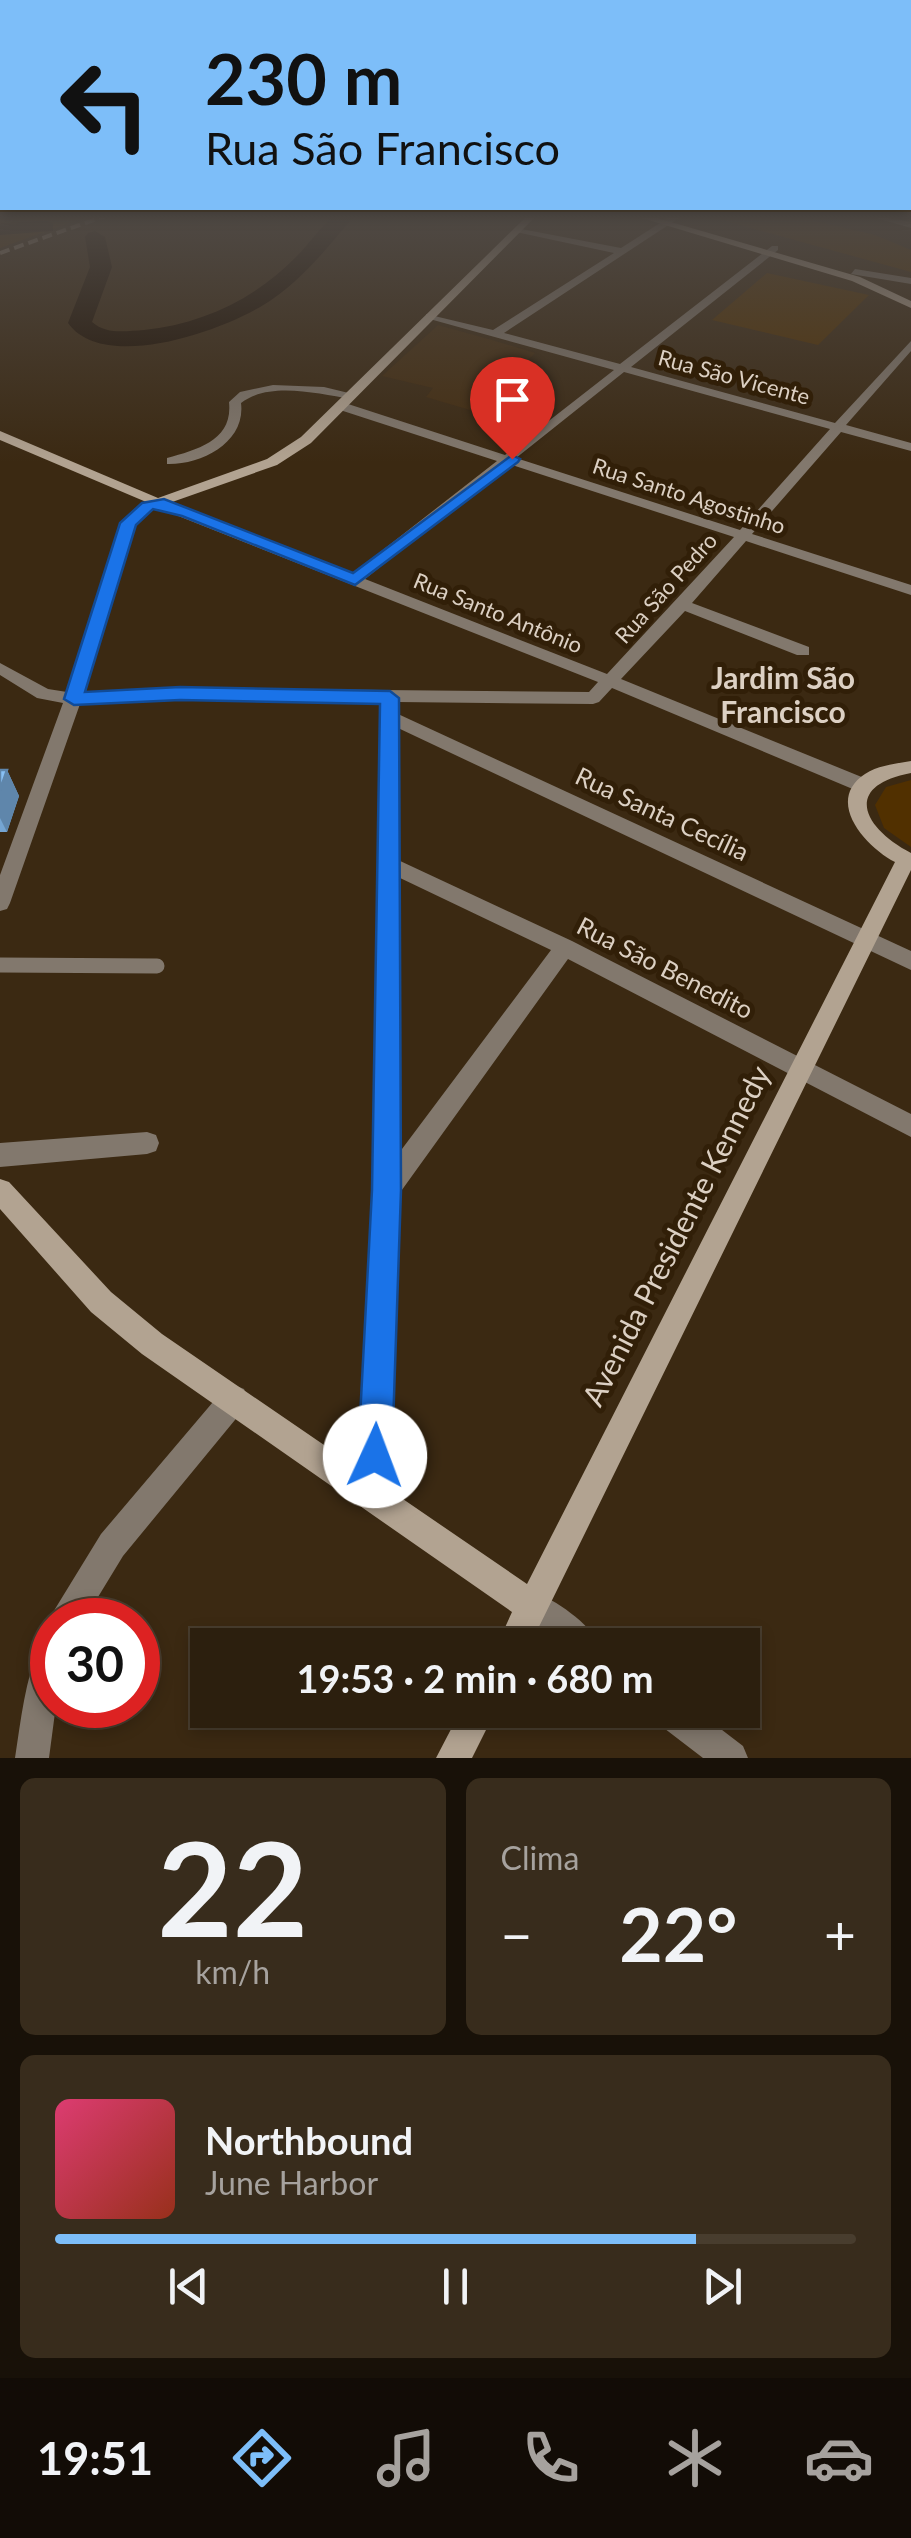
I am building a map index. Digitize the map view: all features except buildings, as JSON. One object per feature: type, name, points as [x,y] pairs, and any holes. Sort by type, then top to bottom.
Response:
[{"type":"street","points":[[0,903],[74,699],[128,523],[158,502],[272,462],[306,440],[448,298]]},
{"type":"street","points":[[496,333],[550,298]]},
{"type":"street","points":[[355,580],[713,298]]},
{"type":"street","name":"Rua São Vicente","points":[[430,316],[911,448]]},
{"type":"street","name":"Rua São Pedro","points":[[594,698],[908,352]]},
{"type":"street","name":"Rua Santo Agostinho","points":[[172,461],[198,454],[226,438],[238,418],[235,402],[239,396],[288,388],[346,400],[512,459],[911,590]]},
{"type":"street","points":[[0,436],[158,502]]},
{"type":"street","name":"Rua Santo Antônio","points":[[158,502],[862,785]]},
{"type":"street","points":[[682,604],[803,651]]},
{"type":"street","name":"Rua Santo Antônio","points":[[0,668],[42,694],[74,699],[180,694],[390,707],[594,698],[652,700]]},
{"type":"street","points":[[373,1494],[387,1190],[390,707]]},
{"type":"street","name":"Rua Santa Cecília","points":[[390,707],[911,961]]},
{"type":"street","points":[[908,861],[866,831],[857,815],[856,799],[862,785],[874,775],[911,768]]},
{"type":"street","name":"Avenida Presidente Kennedy","points":[[522,1628],[803,1069],[863,940],[908,861]]},
{"type":"street","name":"Rua São Benedito","points":[[391,865],[565,947],[911,1126]]},
{"type":"street","points":[[387,1190],[565,947]]},
{"type":"street","points":[[0,1155],[146,1143]]},
{"type":"street","points":[[0,1192],[101,1302],[152,1344],[561,1628]]},
{"type":"street","points":[[79,1598],[112,1545],[234,1399]]},
{"type":"street","points":[[32,1758],[37,1728]]},
{"type":"street","points":[[453,1758],[469,1728]]},
{"type":"street","points":[[692,1728],[731,1758]]},
{"type":"lane","points":[[0,965],[157,966]]},
{"type":"shaded area","points":[[738,298],[866,298],[818,345],[712,320]]},
{"type":"shaded area","points":[[438,325],[535,353],[477,412],[426,397],[433,388],[382,376]]},
{"type":"shaded area","points":[[911,780],[911,847],[884,828],[875,805],[886,787]]},
{"type":"waterway","points":[[89,298],[80,323],[95,335],[108,338],[154,336],[201,325],[259,298]]},
{"type":"district","name":"Jardim São Francisco","points":[[783,696]]},
{"type":"route","points":[[375,1456],[387,1190],[390,698],[180,694],[74,699],[128,523],[147,506],[158,502],[188,512],[355,580],[512,459]]}]
